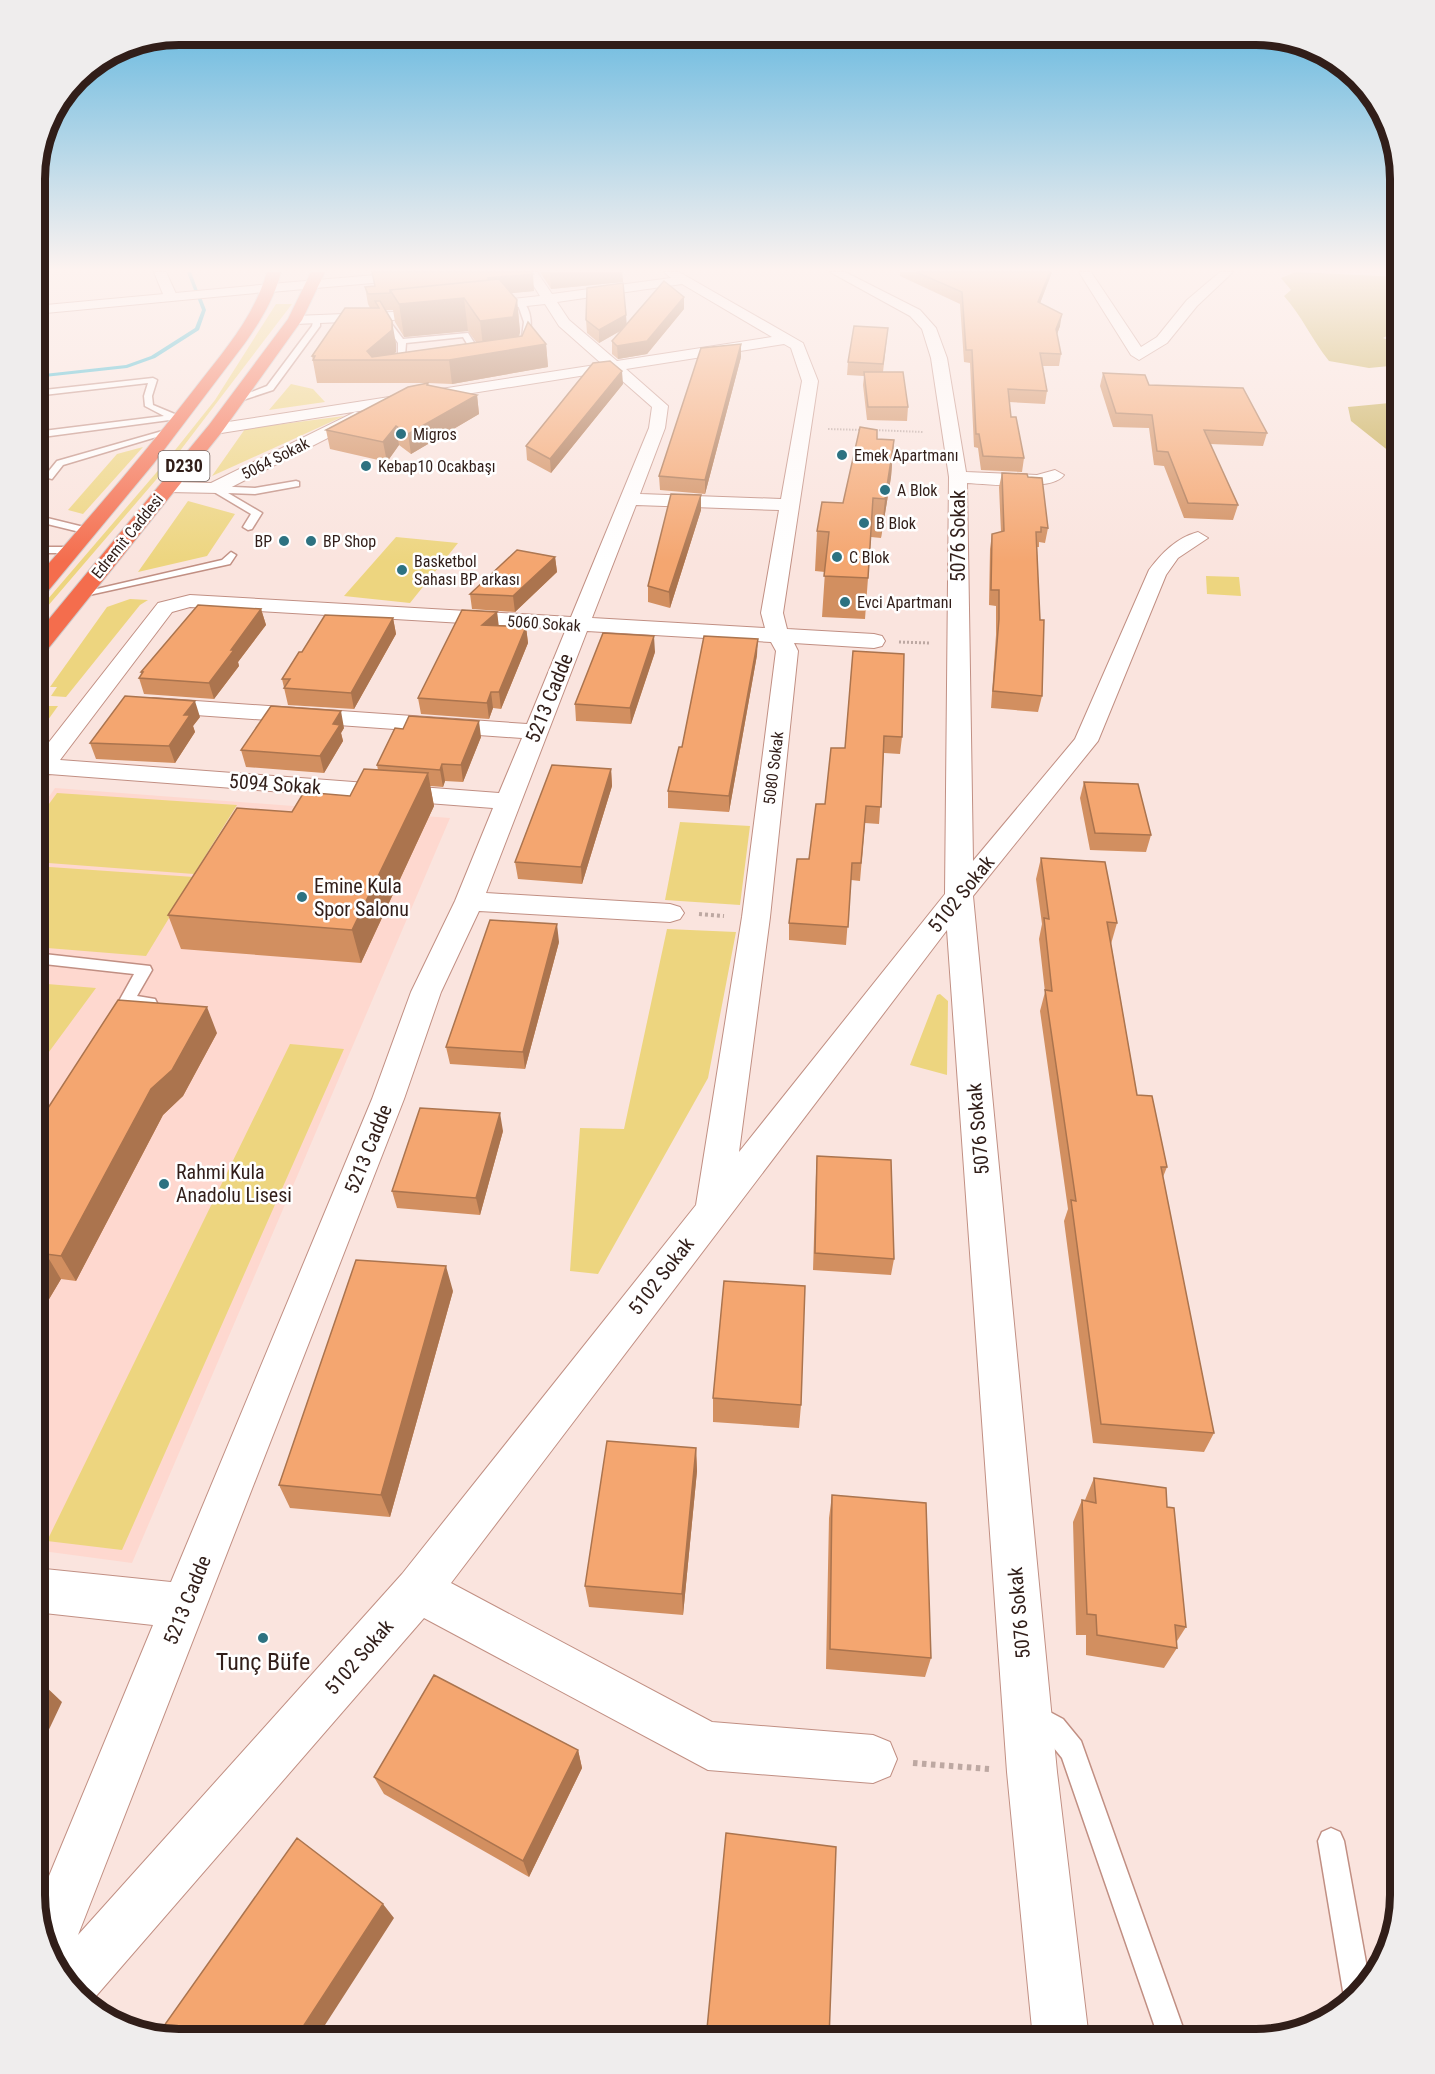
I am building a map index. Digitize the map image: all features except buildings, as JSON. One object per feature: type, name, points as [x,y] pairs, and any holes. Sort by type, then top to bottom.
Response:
[{"type":"highway","name":"Edremit Caddesi","points":[[45,581],[88,531],[217,369]]},
{"type":"highway","name":"Edremit Caddesi","points":[[45,638],[214,429],[259,369]]},
{"type":"street","points":[[214,429],[606,369]]},
{"type":"street","name":"5213 Cadde","points":[[52,1935],[388,1099],[426,992],[469,901],[657,428],[660,406],[619,369]]},
{"type":"street","name":"5080 Sokak","points":[[714,1208],[762,870],[787,651],[772,613],[810,381],[806,369]]},
{"type":"street","name":"5076 Sokak","points":[[941,369],[958,477],[959,895],[1032,1772],[1060,2029]]},
{"type":"street","name":"5064 Sokak","points":[[167,487],[214,489],[378,405]]},
{"type":"street","points":[[958,477],[1038,480],[1055,475]]},
{"type":"street","points":[[629,499],[789,505]]},
{"type":"street","name":"5102 Sokak","points":[[75,1979],[418,1590],[959,895],[1086,741],[1156,574],[1171,554],[1198,538]]},
{"type":"street","name":"5060 Sokak","points":[[93,700],[165,607],[179,602],[202,601],[874,641]]},
{"type":"street","points":[[45,762],[93,700],[535,732]]},
{"type":"street","name":"5094 Sokak","points":[[45,771],[507,801]]},
{"type":"street","points":[[469,901],[670,913]]},
{"type":"street","points":[[418,1590],[708,1746],[873,1759]]},
{"type":"street","points":[[45,1591],[184,1606]]},
{"type":"lane","points":[[234,402],[270,388],[284,369]]},
{"type":"lane","points":[[377,376],[385,369]]},
{"type":"lane","points":[[388,374],[400,372]]},
{"type":"lane","points":[[45,392],[153,380],[146,398],[147,404],[152,410],[175,422]]},
{"type":"lane","points":[[45,434],[175,422]]},
{"type":"lane","points":[[49,477],[60,463],[175,422]]},
{"type":"lane","points":[[214,489],[255,491],[296,484]]},
{"type":"lane","points":[[214,489],[257,513],[248,526]]},
{"type":"lane","points":[[45,520],[88,531]]},
{"type":"lane","points":[[45,550],[72,550]]},
{"type":"lane","points":[[80,594],[226,562],[231,555]]},
{"type":"lane","points":[[45,959],[144,970],[127,1001],[169,1005]]},
{"type":"lane","points":[[1027,1712],[1054,1728],[1072,1750],[1170,2029]]},
{"type":"lane","points":[[1331,1841],[1356,1984]]},
{"type":"path","points":[[826,429],[951,433]]},
{"type":"path","points":[[874,641],[959,645]]},
{"type":"path","points":[[670,913],[735,916]]},
{"type":"path","points":[[873,1759],[1032,1772]]},
{"type":"shaded area","points":[[235,369],[243,369],[173,460],[45,609],[45,602],[168,459],[215,400]]},
{"type":"shaded area","points":[[291,384],[313,389],[325,402],[269,410]]},
{"type":"shaded area","points":[[1390,403],[1390,452],[1351,421],[1348,407]]},
{"type":"shaded area","points":[[344,416],[212,476],[245,429]]},
{"type":"shaded area","points":[[143,447],[83,514],[68,510],[117,454]]},
{"type":"shaded area","points":[[188,501],[235,514],[207,556],[138,572]]},
{"type":"shaded area","name":"Basketbol Sahası BP arkası","points":[[396,537],[458,543],[410,603],[344,596]]},
{"type":"shaded area","points":[[1206,576],[1239,577],[1241,596],[1207,594]]},
{"type":"shaded area","points":[[130,599],[148,600],[140,605],[66,697],[51,696],[57,687],[50,687],[107,607]]},
{"type":"shaded area","points":[[45,706],[58,706],[45,724]]},
{"type":"shaded area","name":"Rahmi Kula Anadolu Lisesi","points":[[55,788],[450,818],[132,1563],[45,1551],[45,802]]},
{"type":"shaded area","points":[[57,793],[237,805],[194,874],[45,863],[45,809]]},
{"type":"shaded area","points":[[680,822],[750,826],[740,905],[665,900]]},
{"type":"shaded area","points":[[45,867],[194,877],[146,956],[45,948]]},
{"type":"shaded area","points":[[667,929],[736,932],[708,1078],[598,1274],[570,1271],[580,1128],[624,1129]]},
{"type":"shaded area","points":[[45,984],[96,988],[46,1056]]},
{"type":"shaded area","points":[[940,994],[948,1001],[947,1075],[910,1065],[937,995]]},
{"type":"shaded area","points":[[290,1044],[344,1049],[122,1550],[47,1541]]},
{"type":"waterway","points":[[45,376],[104,369]]},
{"type":"place","name":"Migros","points":[[401,434]]},
{"type":"place","name":"Emek Apartmanı","points":[[842,455]]},
{"type":"place","name":"Kebap10 Ocakbaşı","points":[[366,466]]},
{"type":"place","name":"A Blok","points":[[885,490]]},
{"type":"place","name":"B Blok","points":[[864,523]]},
{"type":"place","name":"BP","points":[[284,541]]},
{"type":"place","name":"BP Shop","points":[[311,541]]},
{"type":"place","name":"C Blok","points":[[837,557]]},
{"type":"place","name":"Basketbol Sahası BP arkası","points":[[402,570]]},
{"type":"place","name":"Evci Apartmanı","points":[[845,602]]},
{"type":"place","name":"Emine Kula Spor Salonu","points":[[302,897]]},
{"type":"place","name":"Rahmi Kula Anadolu Lisesi","points":[[164,1184]]},
{"type":"place","name":"Tunç Büfe","points":[[263,1638]]}]
